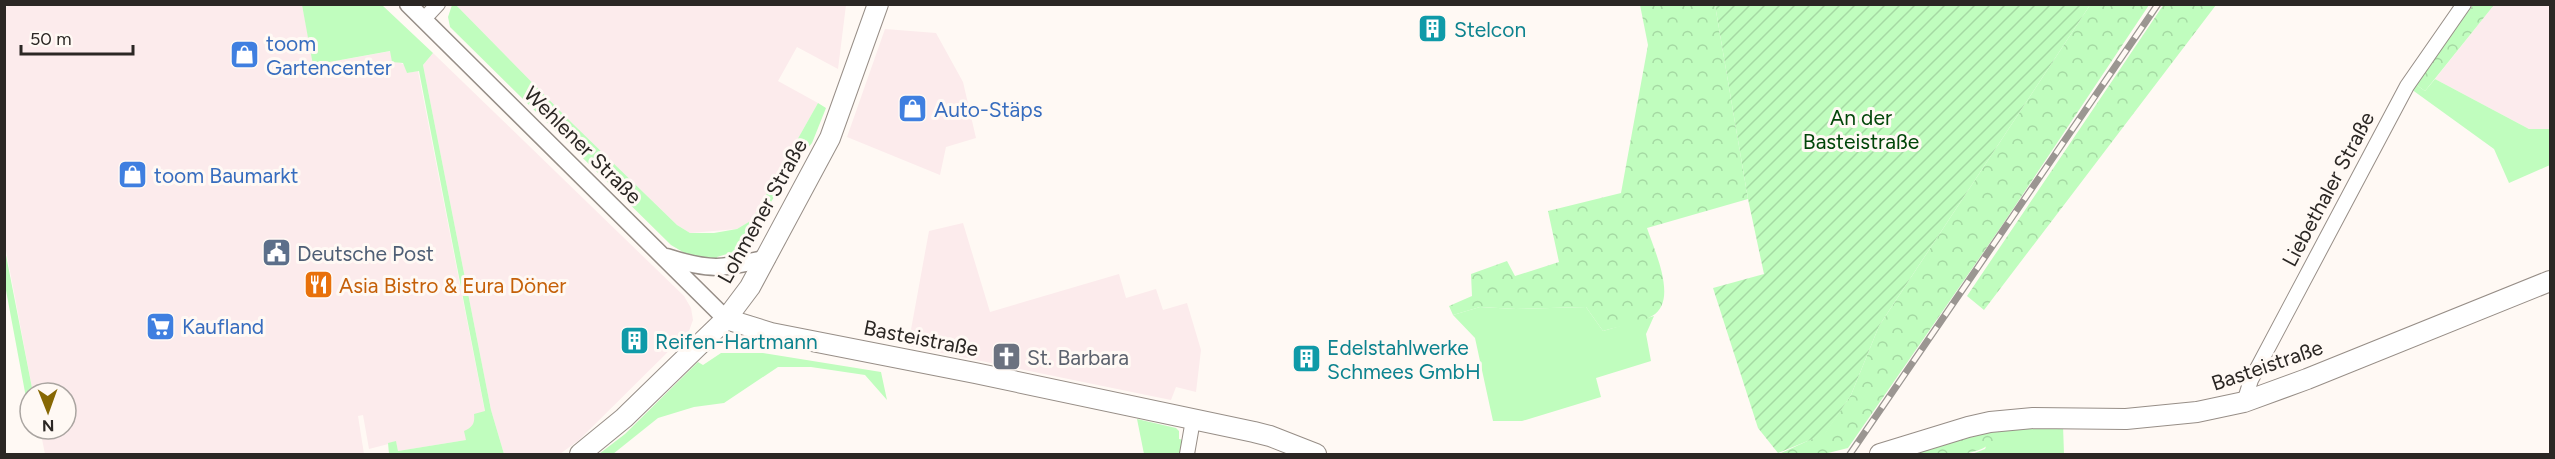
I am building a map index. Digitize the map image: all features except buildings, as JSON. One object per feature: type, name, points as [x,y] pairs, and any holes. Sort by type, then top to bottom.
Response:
[{"type":"main road","name":"Lohmener Straße","points":[[580,454],[624,418],[726,319],[750,287],[830,138],[878,4]]},
{"type":"main road","name":"Basteistraße","points":[[1880,454],[1990,422],[2033,418],[2126,419],[2197,412],[2244,402],[2315,376],[2550,281]]},
{"type":"main road","name":"Basteistraße","points":[[726,319],[771,333],[975,373],[1270,436],[1316,454]]},
{"type":"street","name":"Wehlener Straße","points":[[408,4],[726,319]]},
{"type":"street","points":[[424,19],[438,4]]},
{"type":"street","name":"Liebethaler Straße","points":[[2244,402],[2251,380],[2407,86],[2464,4]]},
{"type":"street","points":[[663,256],[699,267],[730,267],[766,258]]},
{"type":"street","points":[[1187,454],[1193,420]]},
{"type":"shaded area","points":[[13,4],[302,5],[314,65],[391,51],[398,62],[405,65],[407,73],[418,71],[485,412],[475,421],[466,440],[398,451],[396,442],[369,449],[363,415],[358,416],[364,454],[45,454],[42,441],[78,441],[78,381],[31,381],[5,245],[4,8]]},
{"type":"shaded area","points":[[456,5],[846,5],[838,69],[797,47],[778,81],[818,103],[752,220],[737,229],[690,233],[677,225],[572,123]]},
{"type":"shaded area","points":[[2494,5],[2550,5],[2550,129],[2529,129],[2435,79]]},
{"type":"shaded area","name":"Auto-Stäps","points":[[885,29],[936,33],[963,82],[976,138],[946,147],[940,175],[847,137]]},
{"type":"shaded area","points":[[433,53],[684,296],[691,308],[693,320],[689,331],[579,440],[560,454],[504,454],[491,410],[423,65]]},
{"type":"shaded area","points":[[963,223],[990,312],[1119,274],[1126,298],[1156,289],[1163,310],[1187,303],[1201,350],[1196,392],[1176,387],[1171,400],[908,346],[929,231]]},
{"type":"green space","points":[[2164,4],[2216,5],[1984,310],[1967,296]]},
{"type":"green space","points":[[302,5],[382,5],[433,53],[423,65],[491,410],[504,454],[389,454],[388,443],[396,441],[398,451],[466,440],[464,431],[473,424],[474,414],[485,411],[419,71],[407,73],[403,63],[392,62],[390,51],[313,65]]},
{"type":"green space","points":[[452,5],[456,5],[677,225],[690,233],[714,233],[737,229],[752,220],[818,103],[826,108],[812,143],[795,163],[740,250],[717,257],[717,262],[688,255],[671,245],[450,27],[448,17]]},
{"type":"green space","points":[[1640,5],[1715,5],[1748,199],[1647,228],[1659,262],[1664,299],[1660,309],[1647,319],[1603,331],[1586,307],[1516,309],[1480,307],[1453,315],[1449,306],[1472,296],[1471,274],[1507,261],[1515,276],[1559,262],[1548,211],[1621,193],[1648,45]]},
{"type":"green space","name":"An der Basteistraße","points":[[1715,5],[2090,5],[1879,326],[1851,395],[1825,434],[1778,453],[1758,428],[1713,288],[1764,274],[1748,199]]},
{"type":"green space","points":[[2090,5],[2149,5],[2005,221],[1848,448],[1824,454],[1779,454],[1825,433],[1851,395],[1879,326]]},
{"type":"green space","points":[[2473,5],[2494,5],[2425,91],[2415,84]]},
{"type":"green space","points":[[2435,79],[2529,129],[2550,129],[2550,165],[2509,183],[2494,149],[2411,89],[2415,84],[2425,91]]},
{"type":"green space","points":[[4,245],[31,381],[23,381],[5,285]]},
{"type":"green space","points":[[1480,307],[1516,309],[1586,307],[1603,331],[1654,316],[1646,334],[1651,361],[1596,378],[1601,397],[1522,421],[1493,421],[1475,338],[1453,315]]},
{"type":"green space","points":[[721,353],[763,353],[881,372],[887,400],[865,375],[811,367],[778,367],[724,403],[694,407],[658,418],[613,454],[599,454],[625,434],[698,362],[703,365]]},
{"type":"green space","points":[[1137,419],[1176,428],[1179,431],[1179,439],[1184,440],[1182,454],[1144,454]]},
{"type":"green space","points":[[2063,425],[2064,454],[1972,454],[1985,449],[1993,429]]},
{"type":"green space","points":[[1993,429],[1993,442],[1976,451],[1957,454],[1918,454],[1920,452]]},
{"type":"railway","points":[[1850,454],[2158,4]]},
{"type":"place","name":"Stelcon","points":[[1433,29]]},
{"type":"place","name":"toom Gartencenter","points":[[245,55]]},
{"type":"place","name":"Auto-Stäps","points":[[913,109]]},
{"type":"place","name":"toom Baumarkt","points":[[133,175]]},
{"type":"place","name":"Deutsche Post","points":[[276,253]]},
{"type":"place","name":"Asia Bistro & Eura Döner","points":[[318,285]]},
{"type":"place","name":"Kaufland","points":[[161,326]]},
{"type":"place","name":"Reifen-Hartmann","points":[[634,341]]},
{"type":"place","name":"St. Barbara","points":[[1006,357]]},
{"type":"place","name":"Edelstahlwerke Schmees GmbH","points":[[1306,359]]}]
